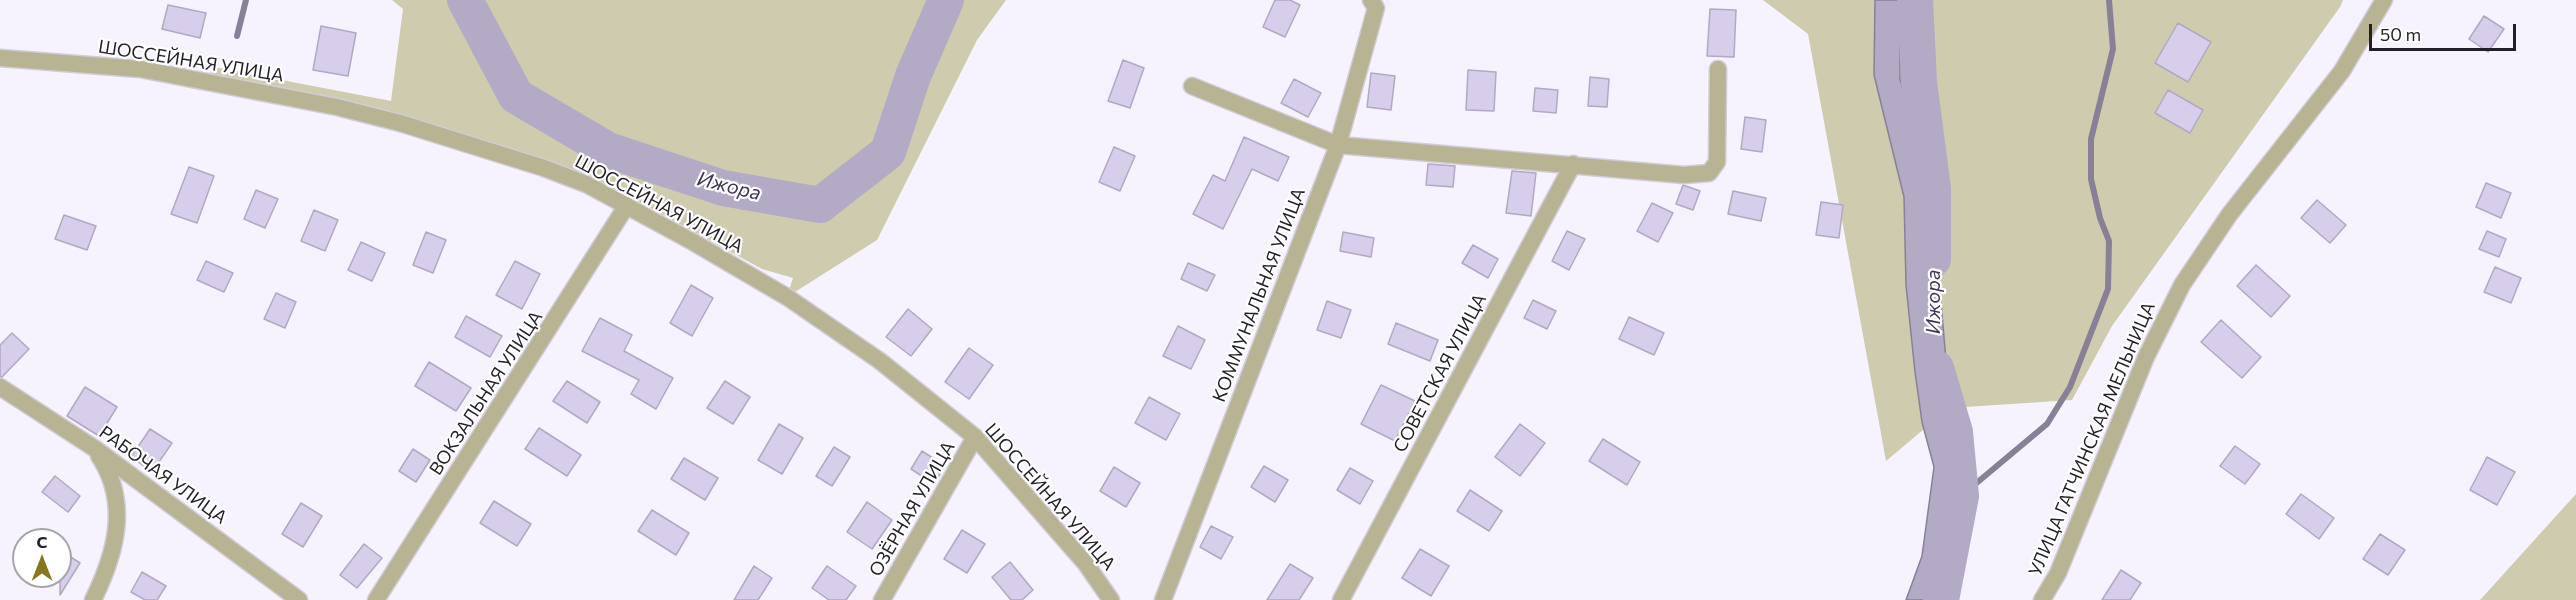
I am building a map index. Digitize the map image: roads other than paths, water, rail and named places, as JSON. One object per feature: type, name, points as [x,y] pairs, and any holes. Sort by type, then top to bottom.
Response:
[{"type":"street","name":"КОММУНАЛЬНАЯ УЛИЦА","points":[[1162,600],[1338,145],[1376,8],[1371,0]]},
{"type":"street","name":"УЛИЦА ГАТЧИНСКАЯ МЕЛЬНИЦА","points":[[2042,600],[2058,573],[2146,357],[2182,285],[2229,215],[2342,71],[2384,0]]},
{"type":"street","name":"ШОССЕЙНАЯ УЛИЦА","points":[[0,58],[140,69],[337,107],[399,123],[586,183],[787,297],[880,361],[975,437],[1086,564],[1111,600]]},
{"type":"street","points":[[1192,87],[1338,145],[1684,175],[1709,173],[1717,162],[1718,69]]},
{"type":"street","name":"СОВЕТСКАЯ УЛИЦА","points":[[1341,600],[1573,164]]},
{"type":"street","name":"ВОКЗАЛЬНАЯ УЛИЦА","points":[[376,600],[627,205]]},
{"type":"street","name":"РАБОЧАЯ УЛИЦА","points":[[0,387],[94,448],[299,600]]},
{"type":"street","name":"ОЗЁРНАЯ УЛИЦА","points":[[882,600],[975,437]]},
{"type":"street","points":[[93,600],[106,574],[118,525],[116,491],[109,471],[94,448]]},
{"type":"water","points":[[1875,0],[1905,0],[1900,32],[1900,79],[1926,169],[1934,219],[1950,408],[1956,452],[1956,525],[1950,600],[1906,600],[1922,556],[1934,467],[1922,422],[1915,372],[1906,285],[1904,197],[1874,75]]},
{"type":"waterway","points":[[237,36],[246,0]]},
{"type":"waterway","name":"Ижора","points":[[465,0],[516,96],[608,150],[723,188],[820,205],[888,152],[913,76],[946,0]]},
{"type":"waterway","name":"Ижора","points":[[1915,0],[1919,82],[1933,189],[1933,259]]},
{"type":"waterway","points":[[1961,496],[2047,424],[2070,387],[2108,289],[2109,241],[2100,218],[2091,179],[2091,139],[2113,49],[2109,0]]},
{"type":"waterway","name":"Ижора","points":[[1936,368],[1955,432],[1961,496],[1941,600]]}]
